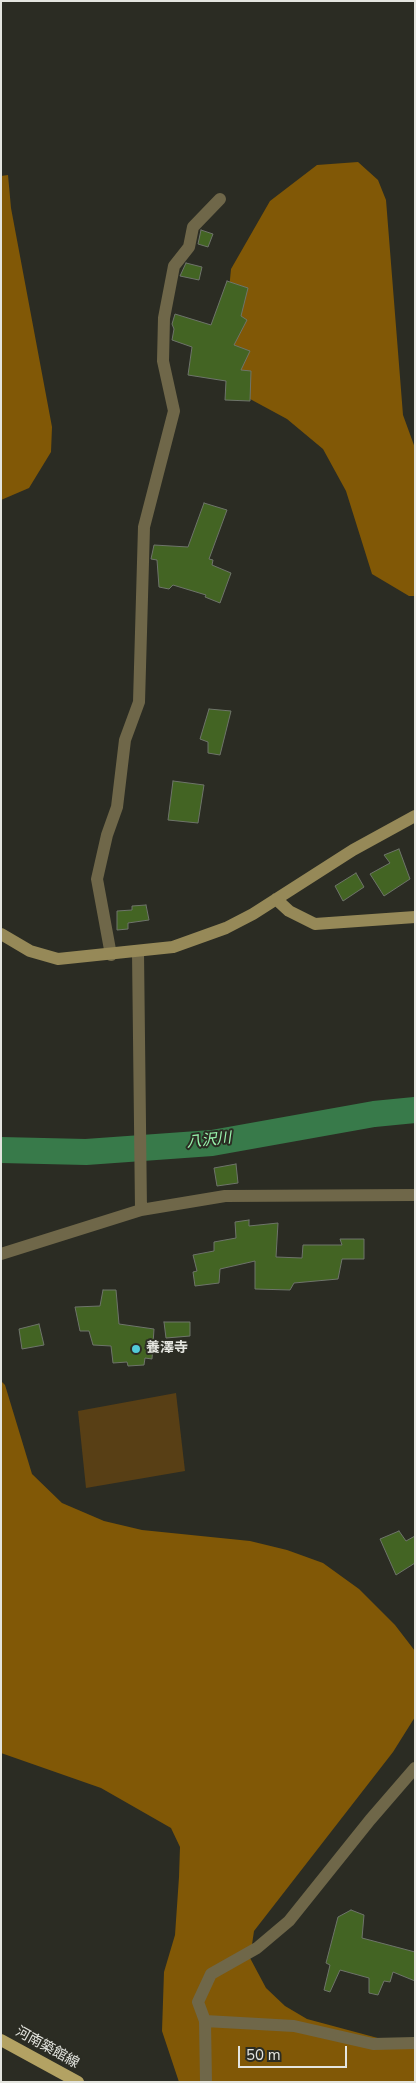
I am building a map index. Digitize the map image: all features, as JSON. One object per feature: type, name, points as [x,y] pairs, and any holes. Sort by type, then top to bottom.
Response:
[{"type":"main road","name":"河南築館線","points":[[1,2040],[78,2082]]},
{"type":"street","points":[[111,955],[97,879],[107,835],[117,808],[125,740],[138,702],[144,527],[174,411],[164,361],[164,318],[174,266],[189,247],[193,228],[220,199]]},
{"type":"street","points":[[1,934],[30,952],[58,959],[111,955],[173,947],[206,936],[253,914],[353,850],[415,816]]},
{"type":"street","points":[[276,899],[289,912],[315,924],[415,917]]},
{"type":"street","points":[[138,952],[141,1210]]},
{"type":"street","points":[[1,1254],[141,1210],[225,1196],[415,1194]]},
{"type":"street","points":[[206,2082],[206,2021],[198,2002],[211,1974],[258,1948],[289,1921],[370,1820],[415,1768]]},
{"type":"street","points":[[206,2021],[294,2026],[373,2044],[415,2043]]},
{"type":"shaded area","points":[[358,162],[378,180],[386,200],[403,415],[415,448],[415,596],[409,596],[372,574],[346,491],[323,449],[287,419],[239,393],[225,331],[231,269],[270,201],[317,165]]},
{"type":"shaded area","points":[[8,175],[11,208],[52,427],[51,452],[29,488],[1,500],[1,176]]},
{"type":"shaded area","points":[[1,1381],[5,1385],[32,1474],[62,1503],[104,1521],[142,1530],[250,1541],[287,1550],[323,1563],[359,1589],[395,1625],[415,1651],[415,1717],[393,1752],[254,1931],[250,1958],[266,1988],[285,2006],[307,2019],[415,2048],[415,2082],[179,2082],[162,2031],[164,1972],[175,1935],[179,1877],[180,1847],[171,1828],[101,1788],[1,1753]]},
{"type":"shaded area","points":[[176,1393],[185,1471],[86,1488],[78,1411]]},
{"type":"building","points":[[201,230],[213,234],[208,247],[198,244]]},
{"type":"building","points":[[186,263],[202,267],[199,280],[180,276]]},
{"type":"building","points":[[227,281],[248,288],[241,316],[247,320],[234,345],[250,351],[241,370],[251,371],[250,401],[225,400],[226,381],[188,375],[192,347],[172,340],[174,329],[172,324],[175,314],[211,325]]},
{"type":"building","points":[[204,503],[227,510],[209,559],[213,560],[212,565],[231,573],[220,603],[205,597],[206,595],[173,585],[169,589],[159,587],[157,560],[151,559],[154,545],[188,547]]},
{"type":"building","points":[[209,709],[231,711],[220,755],[208,753],[208,742],[200,739]]},
{"type":"building","points":[[173,781],[204,785],[198,823],[168,820]]},
{"type":"building","points":[[399,849],[410,879],[384,896],[370,874],[390,863],[384,855]]},
{"type":"building","points":[[356,873],[364,887],[343,901],[335,886]]},
{"type":"building","points":[[146,905],[149,920],[128,923],[128,929],[117,930],[117,911],[132,910],[132,906]]},
{"type":"building","points":[[236,1164],[238,1183],[217,1186],[214,1168]]},
{"type":"building","points":[[249,1220],[249,1226],[278,1223],[276,1257],[302,1258],[303,1245],[342,1245],[340,1239],[364,1239],[364,1259],[342,1259],[338,1279],[294,1283],[290,1290],[255,1289],[255,1261],[220,1269],[219,1283],[195,1286],[193,1272],[197,1271],[193,1255],[214,1251],[214,1242],[236,1238],[235,1222]]},
{"type":"building","points":[[103,1290],[116,1290],[119,1324],[154,1329],[152,1359],[145,1358],[144,1365],[128,1366],[127,1362],[113,1363],[111,1346],[93,1345],[89,1331],[80,1331],[75,1307],[100,1306]]},
{"type":"building","points":[[164,1322],[190,1322],[190,1336],[166,1338]]},
{"type":"building","points":[[39,1324],[44,1345],[22,1349],[19,1329]]},
{"type":"building","points":[[399,1531],[406,1541],[415,1536],[415,1563],[396,1575],[380,1539]]},
{"type":"building","points":[[351,1910],[364,1915],[362,1938],[415,1952],[415,1981],[393,1972],[390,1982],[384,1981],[378,1995],[369,1993],[369,1978],[340,1970],[330,1992],[324,1990],[330,1965],[326,1963],[338,1917]]},
{"type":"waterway","name":"八沢川","points":[[1,1150],[86,1152],[212,1143],[374,1114],[415,1110]]},
{"type":"place","name":"養澤寺","points":[[136,1349]]}]
